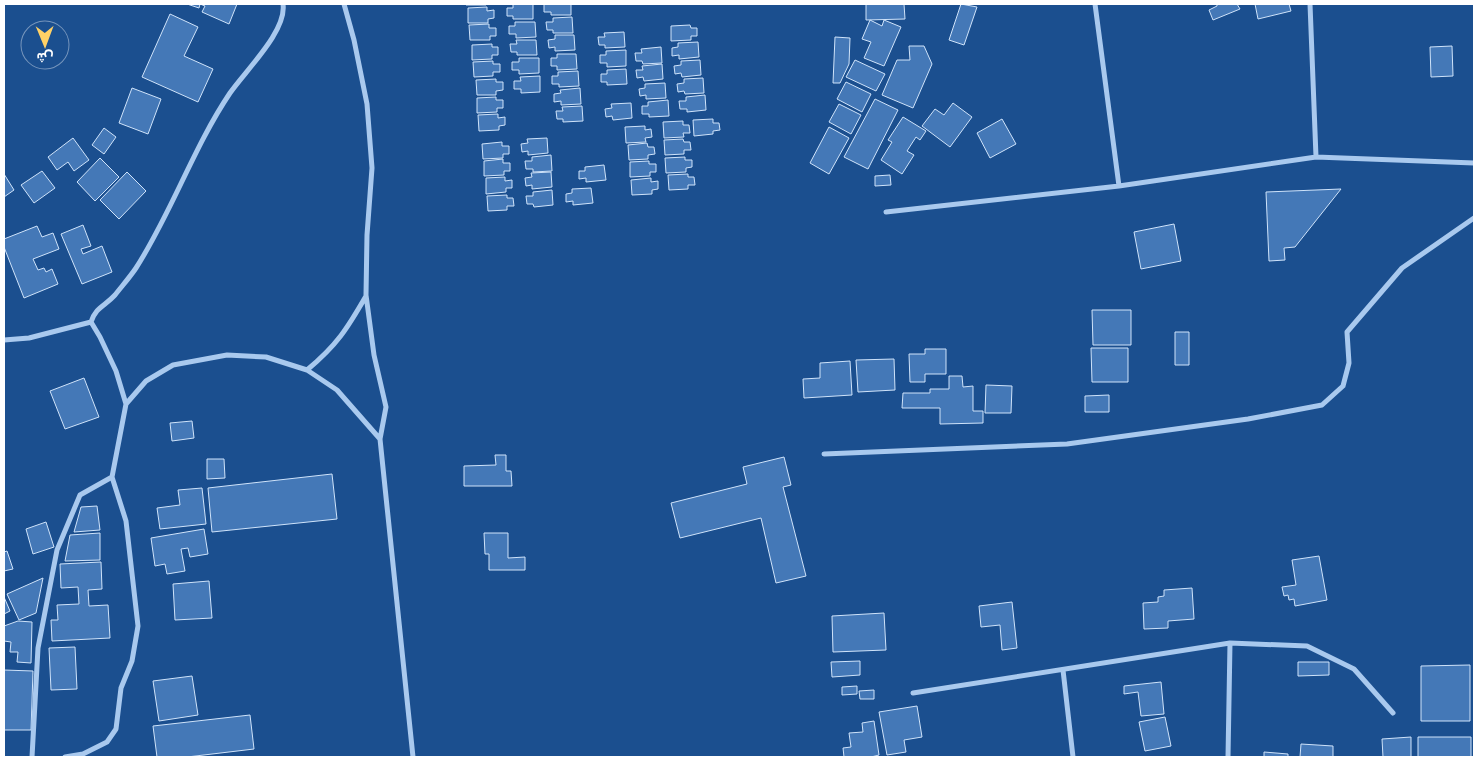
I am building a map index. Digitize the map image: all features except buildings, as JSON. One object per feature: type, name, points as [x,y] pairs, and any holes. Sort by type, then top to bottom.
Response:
[{"type":"street","points":[[90,322],[94,311],[114,296],[136,268],[202,138],[230,94],[279,30],[284,12],[283,4]]},
{"type":"street","points":[[344,4],[354,40],[367,104],[372,168],[366,235],[366,295],[374,355],[386,407],[380,439],[413,757]]},
{"type":"street","points":[[1095,4],[1119,186]]},
{"type":"street","points":[[1310,4],[1316,157]]},
{"type":"street","points":[[886,212],[1119,186],[1316,157],[1474,163]]},
{"type":"street","points":[[824,454],[1068,444],[1248,420],[1322,405],[1343,386],[1349,363],[1347,332],[1402,268],[1474,218]]},
{"type":"street","points":[[307,370],[331,350],[346,331],[366,295]]},
{"type":"street","points":[[4,340],[29,338],[90,322]]},
{"type":"street","points":[[66,757],[84,754],[107,742],[116,729],[121,688],[134,652],[138,626],[133,564],[126,521],[112,477],[126,404],[116,371],[100,337],[90,322]]},
{"type":"street","points":[[126,404],[146,381],[173,365],[227,355],[266,357],[307,370],[337,390],[380,439]]},
{"type":"street","points":[[32,757],[38,648],[57,550],[80,495],[112,477]]},
{"type":"street","points":[[1228,757],[1230,643]]},
{"type":"street","points":[[914,693],[1230,643],[1308,646],[1354,669],[1393,713]]},
{"type":"street","points":[[1063,670],[1073,757]]}]
